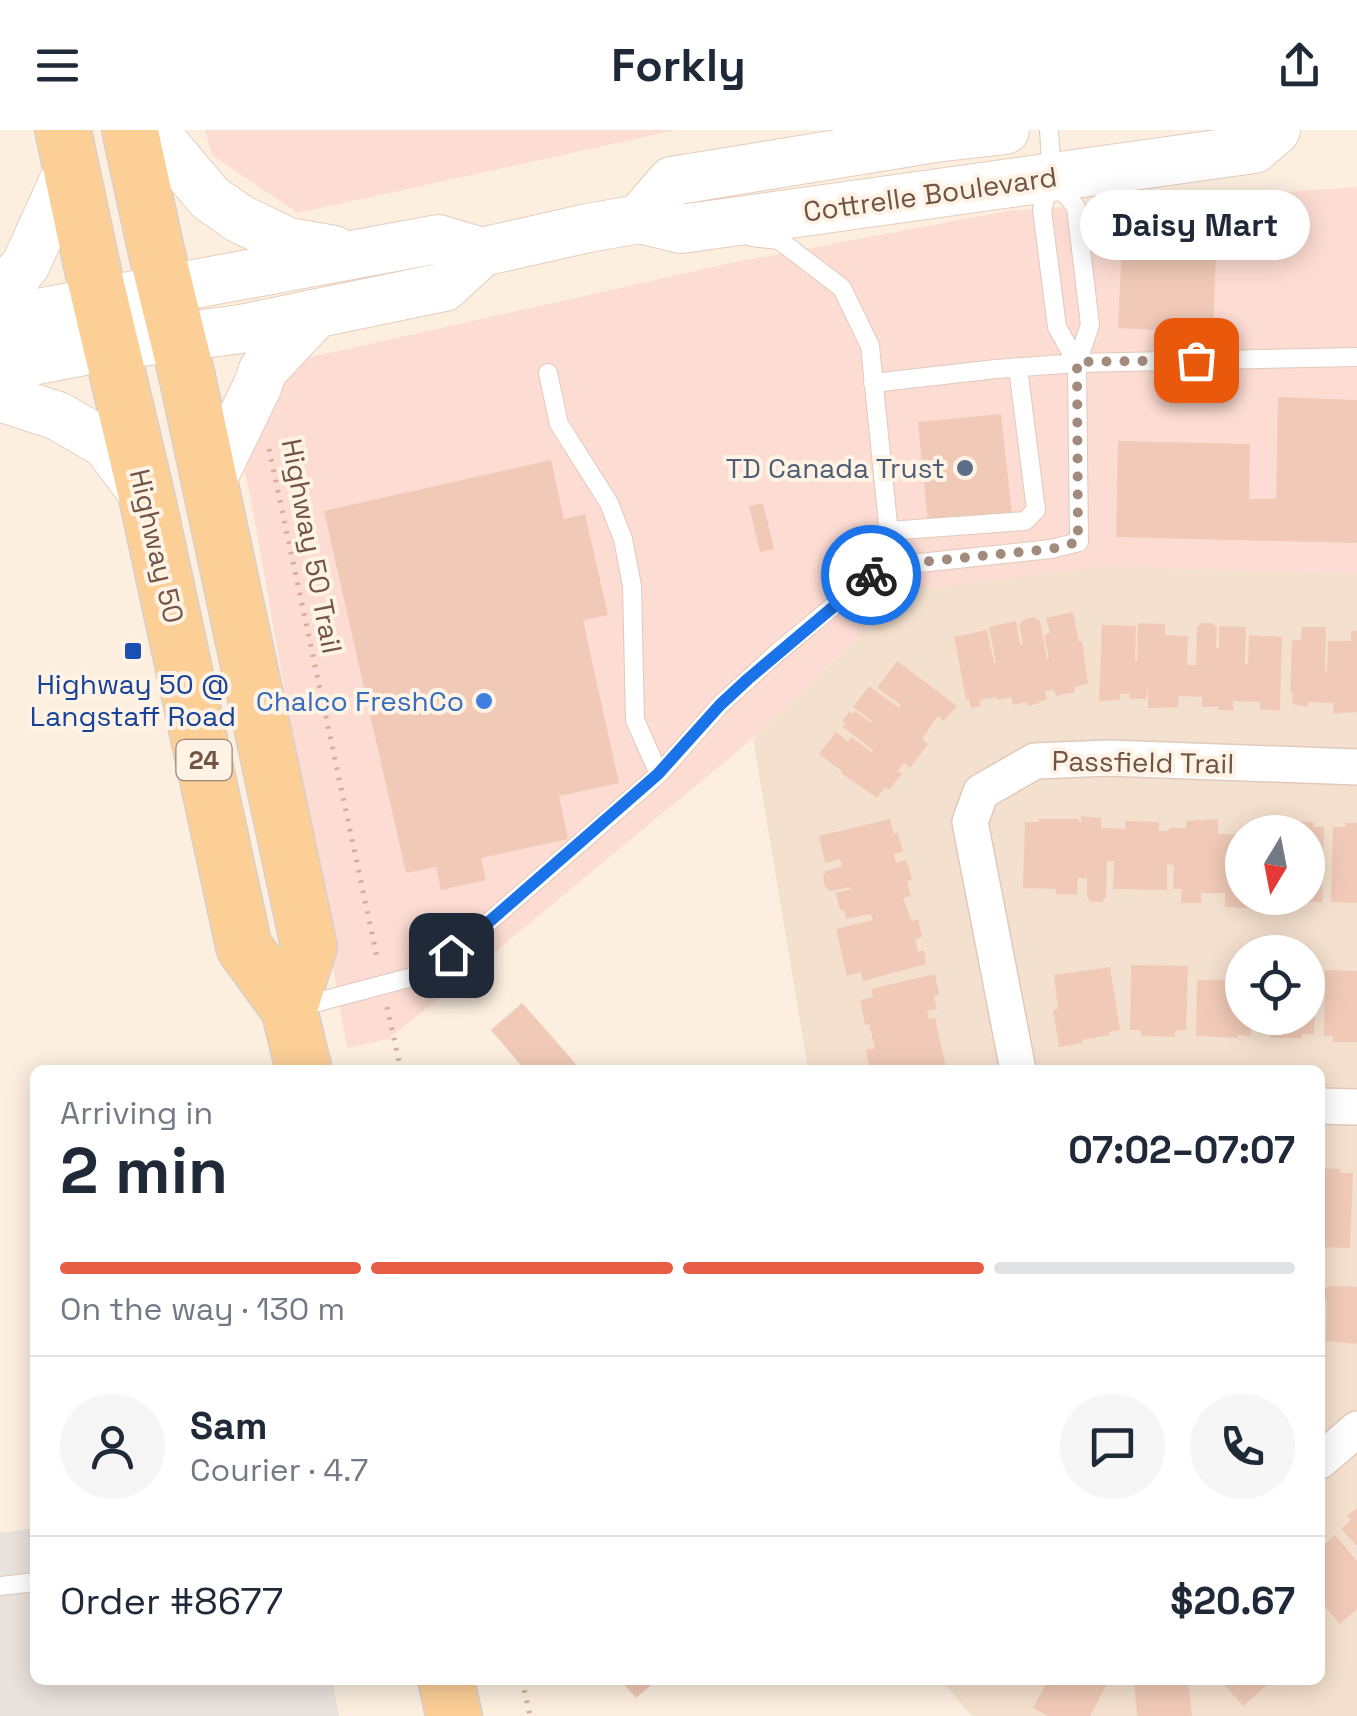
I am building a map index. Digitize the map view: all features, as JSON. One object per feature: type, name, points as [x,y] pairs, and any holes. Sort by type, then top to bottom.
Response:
[{"type":"main road","name":"24","points":[[130,130],[309,946],[289,1009]]},
{"type":"main road","points":[[153,130],[210,198],[240,219],[288,242],[357,254]]},
{"type":"main road","name":"Cottrelle Boulevard","points":[[660,224],[672,181],[1005,130]]},
{"type":"main road","name":"Cottrelle Boulevard","points":[[172,314],[357,254],[438,239],[482,252],[588,228],[660,224],[1254,149],[1276,130]]},
{"type":"main road","points":[[0,296],[26,264],[67,147]]},
{"type":"main road","name":"Highway 50","points":[[67,147],[244,947],[289,1009],[303,1065]]},
{"type":"main road","name":"Cottrelle Boulevard","points":[[172,314],[315,315],[444,287],[482,252]]},
{"type":"main road","points":[[0,320],[106,324],[172,314]]},
{"type":"main road","points":[[209,486],[262,370],[315,315]]},
{"type":"main road","points":[[0,366],[106,324]]},
{"type":"main road","points":[[0,397],[58,416],[106,444],[147,498]]},
{"type":"main road","points":[[447,1685],[454,1716]]},
{"type":"street","name":"Passfield Trail","points":[[1017,1065],[970,822],[981,792],[1034,761],[1109,758],[1357,768]]},
{"type":"street","points":[[1325,1106],[1357,1107]]},
{"type":"street","points":[[1325,1457],[1357,1428]]},
{"type":"lane","points":[[1049,130],[1052,176],[1042,210],[1057,327],[1077,362]]},
{"type":"lane","points":[[660,224],[780,240],[842,288],[870,346],[888,531],[901,564],[1051,549],[1078,542],[1077,362],[1090,325],[1076,207],[1052,176]]},
{"type":"lane","points":[[874,383],[1077,362],[1357,357]]},
{"type":"lane","points":[[888,531],[1025,521],[1036,510],[1018,368]]},
{"type":"lane","points":[[548,373],[559,424],[609,502],[624,539],[632,586],[636,720],[658,774]]},
{"type":"lane","points":[[289,1009],[416,976],[451,955],[658,774],[720,705],[777,653],[896,554]]},
{"type":"lane","points":[[0,1586],[30,1583]]},
{"type":"path","name":"Highway 50 Trail","points":[[270,432],[268,451],[400,1065]]},
{"type":"path","points":[[523,1685],[530,1716]]},
{"type":"shaded area","points":[[205,130],[676,130],[298,213],[212,155]]},
{"type":"shaded area","points":[[1357,187],[1357,574],[1100,566],[908,590],[752,739],[431,1005],[388,1039],[347,1048],[251,499],[232,415],[272,366],[731,263],[1008,211]]},
{"type":"shaded area","points":[[1100,566],[1357,574],[1357,1716],[972,1716],[945,1685],[1325,1685],[1325,1065],[807,1065],[753,739],[908,590]]},
{"type":"shaded area","points":[[30,1529],[30,1685],[333,1685],[339,1716],[0,1716],[0,1533]]},
{"type":"building","points":[[1123,221],[1217,225],[1213,333],[1118,328]]},
{"type":"building","points":[[1278,397],[1357,400],[1357,543],[1116,537],[1118,441],[1250,444],[1249,499],[1276,499]]},
{"type":"building","name":"TD Canada Trust","points":[[1001,414],[1012,514],[928,523],[918,422]]},
{"type":"building","name":"Chalco FreshCo","points":[[551,460],[564,519],[585,514],[608,615],[583,620],[619,783],[559,796],[568,839],[481,858],[486,880],[441,890],[436,867],[406,873],[324,511]]},
{"type":"building","points":[[763,503],[774,549],[760,552],[749,506]]},
{"type":"building","points":[[1073,612],[1088,684],[1056,696],[1054,690],[1045,691],[1047,700],[1028,706],[1027,702],[1013,705],[1011,697],[997,697],[980,700],[981,706],[971,708],[954,637],[987,630],[996,663],[989,627],[1016,621],[1020,645],[1023,644],[1019,625],[1034,617],[1040,621],[1047,659],[1044,635],[1050,633],[1046,618]]},
{"type":"building","points":[[1138,623],[1165,624],[1165,635],[1188,636],[1187,665],[1196,665],[1197,628],[1201,623],[1213,623],[1217,628],[1216,648],[1219,626],[1246,627],[1245,664],[1249,635],[1282,637],[1280,711],[1260,709],[1260,702],[1233,701],[1233,711],[1218,710],[1202,707],[1202,697],[1179,696],[1178,707],[1148,708],[1148,688],[1146,699],[1120,694],[1120,700],[1099,701],[1102,625],[1136,626],[1137,661]]},
{"type":"building","points":[[1302,627],[1326,627],[1325,671],[1328,641],[1351,641],[1351,631],[1357,631],[1357,712],[1333,714],[1334,703],[1308,702],[1308,707],[1292,704],[1292,640],[1301,640]]},
{"type":"building","points":[[897,661],[957,706],[944,721],[938,716],[922,739],[928,744],[910,768],[904,763],[897,771],[902,774],[877,798],[819,754],[836,732],[872,752],[843,727],[842,721],[855,711],[871,723],[853,707],[869,686],[899,708],[901,705],[877,688]]},
{"type":"building","points":[[1081,816],[1101,818],[1101,828],[1125,829],[1125,821],[1159,822],[1159,831],[1169,831],[1186,828],[1186,821],[1218,819],[1218,834],[1225,834],[1225,893],[1201,893],[1201,903],[1181,903],[1182,889],[1173,889],[1174,865],[1167,864],[1167,890],[1113,889],[1114,861],[1107,861],[1106,897],[1102,902],[1091,902],[1087,897],[1087,878],[1078,878],[1077,895],[1056,894],[1056,889],[1023,888],[1025,822],[1079,819],[1081,823]]},
{"type":"building","points":[[890,819],[903,852],[894,854],[896,863],[905,860],[909,867],[911,896],[903,898],[912,921],[918,919],[922,937],[915,939],[918,952],[924,950],[926,964],[863,981],[861,972],[847,976],[836,929],[873,920],[871,914],[846,919],[836,893],[850,887],[830,891],[823,877],[826,871],[856,862],[842,866],[840,859],[825,863],[819,836]]},
{"type":"building","points":[[1346,823],[1357,823],[1357,903],[1331,902],[1333,827],[1345,827]]},
{"type":"building","points":[[1131,965],[1188,966],[1186,1030],[1175,1031],[1175,1037],[1141,1036],[1141,1030],[1130,1030]]},
{"type":"building","points":[[1110,967],[1120,1030],[1059,1047],[1053,1010],[1058,1009],[1054,975]]},
{"type":"building","points":[[1325,970],[1357,971],[1357,1042],[1333,1042],[1333,1036],[1324,1036]]},
{"type":"building","points":[[935,974],[937,1009],[927,1011],[929,1019],[935,1018],[945,1065],[869,1065],[866,1050],[875,1048],[860,1000],[873,997],[871,989]]},
{"type":"building","points":[[1197,980],[1225,980],[1225,1035],[1238,1038],[1196,1036]]},
{"type":"building","points":[[522,1003],[577,1065],[521,1065],[491,1030]]},
{"type":"building","points":[[1270,1035],[1302,1035],[1302,1038]]},
{"type":"building","points":[[1325,1168],[1353,1173],[1350,1248],[1325,1247]]},
{"type":"building","points":[[1357,1287],[1357,1344],[1326,1341],[1325,1288]]},
{"type":"building","points":[[1357,1508],[1357,1546],[1341,1529],[1351,1520],[1347,1516]]},
{"type":"building","points":[[1335,1535],[1357,1561],[1357,1609],[1340,1624],[1325,1607],[1326,1543]]},
{"type":"building","points":[[624,1685],[651,1685],[636,1698]]},
{"type":"building","points":[[1045,1685],[1106,1685],[1090,1716],[1048,1716],[1033,1708]]},
{"type":"building","points":[[1134,1685],[1189,1685],[1192,1716],[1137,1716]]},
{"type":"building","points":[[1224,1685],[1267,1685],[1243,1706]]},
{"type":"way so far","points":[[871,575],[896,554],[901,564],[1051,549],[1078,542],[1077,362],[1196,360]]},
{"type":"place","name":"Daisy Mart","points":[[1196,360]]},
{"type":"place","name":"TD Canada Trust","points":[[965,468]]},
{"type":"place","name":"Highway 50 @ Langstaff Road","points":[[133,651]]},
{"type":"place","name":"Chalco FreshCo","points":[[484,701]]},
{"type":"route","points":[[451,955],[658,774],[748,679],[871,575]]}]
